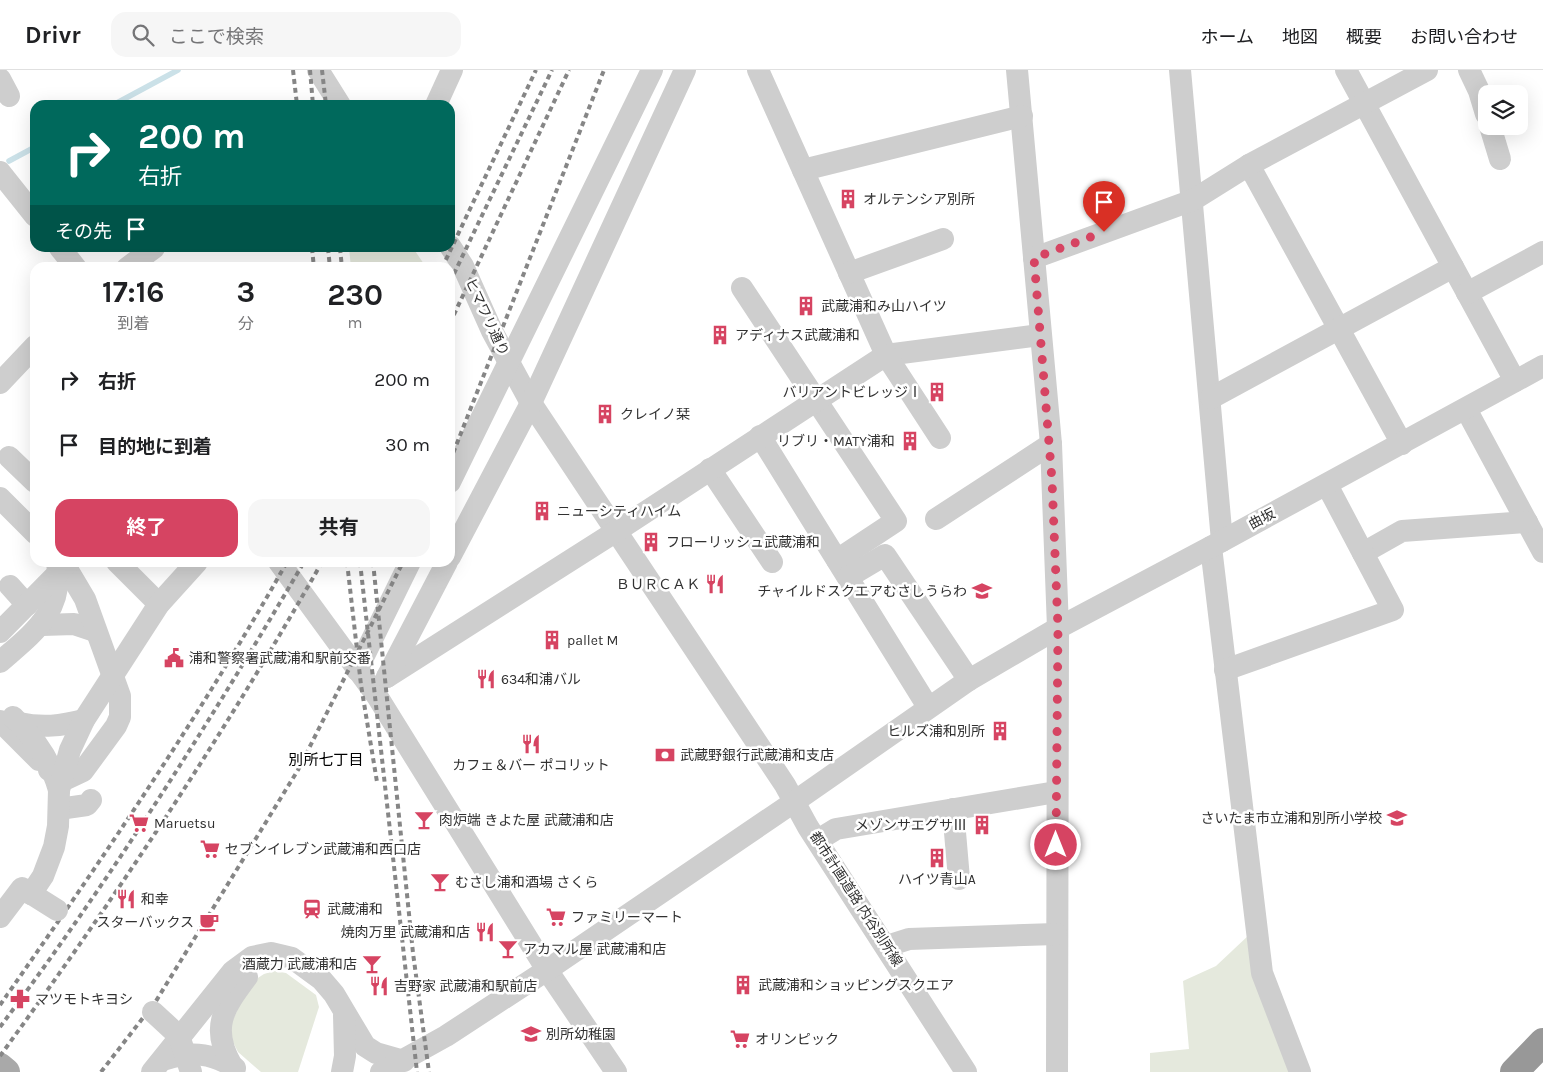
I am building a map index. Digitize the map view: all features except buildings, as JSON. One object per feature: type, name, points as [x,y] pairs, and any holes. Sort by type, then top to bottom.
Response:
[{"type":"highway","points":[[1514,1072],[1543,1042]]},
{"type":"main road","points":[[0,1067],[6,1072]]},
{"type":"street","points":[[318,70],[337,100]]},
{"type":"street","points":[[438,100],[452,70]]},
{"type":"street","points":[[455,472],[652,70]]},
{"type":"street","points":[[455,547],[531,403],[685,70]]},
{"type":"street","points":[[758,70],[886,354],[940,438]]},
{"type":"street","points":[[1017,70],[1051,444],[1058,628],[1056,792],[1057,1072]]},
{"type":"street","points":[[1180,70],[1211,398],[1216,544],[1226,670],[1262,973],[1300,1072]]},
{"type":"street","points":[[1346,70],[1515,381]]},
{"type":"street","points":[[1034,258],[1193,200],[1249,165],[1427,70]]},
{"type":"street","points":[[1469,70],[1478,90]]},
{"type":"street","points":[[803,170],[1022,116]]},
{"type":"street","points":[[1493,135],[1500,159]]},
{"type":"street","points":[[1249,165],[1402,444]]},
{"type":"street","points":[[0,172],[30,210]]},
{"type":"street","points":[[849,273],[943,239]]},
{"type":"street","points":[[63,252],[71,262]]},
{"type":"street","points":[[135,262],[149,252]]},
{"type":"street","name":"ヒマワリ通り","points":[[454,252],[464,266],[492,332],[531,403],[615,532]]},
{"type":"street","points":[[1468,293],[1543,252]]},
{"type":"street","points":[[1211,398],[1453,267]]},
{"type":"street","points":[[742,288],[896,520],[843,568]]},
{"type":"street","points":[[382,687],[886,354],[1040,334]]},
{"type":"street","points":[[0,383],[30,351]]},
{"type":"street","name":"曲坂","points":[[381,1072],[404,1061],[446,1036],[547,970],[794,802],[968,680],[1058,628],[1402,444],[1543,366]]},
{"type":"street","points":[[1466,409],[1543,552]]},
{"type":"street","points":[[760,436],[928,707]]},
{"type":"street","points":[[936,519],[1051,444]]},
{"type":"street","points":[[9,457],[30,477]]},
{"type":"street","points":[[710,469],[772,562]]},
{"type":"street","points":[[1226,670],[1393,610],[1327,484]]},
{"type":"street","points":[[0,498],[30,528]]},
{"type":"street","points":[[1363,552],[1402,531],[1527,522]]},
{"type":"street","name":"都市計画道路 内谷別所線","points":[[615,532],[794,802],[966,1072]]},
{"type":"street","points":[[843,568],[885,555],[968,680]]},
{"type":"street","points":[[0,662],[42,625],[53,602],[59,580],[58,567]]},
{"type":"street","points":[[0,632],[63,567]]},
{"type":"street","points":[[57,794],[66,778],[83,771],[120,717],[120,696],[85,599],[67,567]]},
{"type":"street","points":[[122,567],[159,604]]},
{"type":"street","points":[[31,894],[43,876],[54,847],[57,794],[70,750],[84,720],[159,604],[192,567]]},
{"type":"street","points":[[283,567],[357,670],[382,687],[547,970],[616,1072]]},
{"type":"street","points":[[357,670],[408,567]]},
{"type":"street","points":[[382,687],[444,567]]},
{"type":"street","points":[[10,586],[28,605]]},
{"type":"street","points":[[42,625],[74,624],[95,631]]},
{"type":"street","points":[[0,704],[10,722],[46,758],[57,794],[55,849],[41,875],[0,927]]},
{"type":"street","points":[[10,722],[39,727],[52,727],[84,720]]},
{"type":"street","points":[[818,840],[836,830],[1056,792]]},
{"type":"street","points":[[57,794],[87,805],[92,800]]},
{"type":"street","points":[[953,809],[959,879]]},
{"type":"street","points":[[0,917],[22,888],[57,910]]},
{"type":"street","points":[[887,946],[909,939],[1056,934]]},
{"type":"street","points":[[236,1069],[221,1040],[222,1020],[232,996],[268,953]]},
{"type":"street","points":[[158,1066],[233,971],[252,957],[268,953],[281,954],[308,969],[328,987],[344,1009],[357,1035],[368,1048],[376,1053],[404,1061]]},
{"type":"street","points":[[342,1072],[345,1056],[344,1009]]},
{"type":"street","points":[[153,1012],[180,1036],[191,1072]]},
{"type":"street","points":[[158,1066],[180,1054],[195,1054],[210,1055],[236,1069]]},
{"type":"shaded area","points":[[349,252],[416,252],[423,262],[350,262]]},
{"type":"shaded area","points":[[1250,934],[1292,1072],[1150,1072],[1150,1053],[1189,1049],[1183,981],[1216,966]]},
{"type":"shaded area","points":[[274,971],[286,973],[316,995],[319,1007],[298,1072],[261,1072],[238,1052],[229,1028],[250,983],[264,974]]},
{"type":"waterway","points":[[122,100],[178,70]]},
{"type":"waterway","points":[[9,161],[30,150]]},
{"type":"railway","points":[[293,70],[296,100]]},
{"type":"railway","points":[[310,70],[313,100]]},
{"type":"railway","points":[[322,70],[325,100]]},
{"type":"railway","points":[[455,241],[536,70]]},
{"type":"railway","points":[[455,272],[552,70]]},
{"type":"railway","points":[[455,312],[569,70]]},
{"type":"railway","points":[[455,448],[604,70]]},
{"type":"railway","points":[[312,252],[313,262]]},
{"type":"railway","points":[[328,252],[329,262]]},
{"type":"railway","points":[[340,252],[341,262]]},
{"type":"railway","points":[[445,262],[450,252]]},
{"type":"railway","points":[[0,1005],[75,897],[185,732],[284,567]]},
{"type":"railway","points":[[0,1027],[81,914],[158,799],[301,567]]},
{"type":"railway","points":[[0,1056],[86,936],[168,814],[247,689],[319,567]]},
{"type":"railway","points":[[348,567],[361,685],[377,782]]},
{"type":"railway","points":[[361,567],[417,1072]]},
{"type":"railway","points":[[374,567],[413,953],[429,1072]]},
{"type":"railway","points":[[101,1072],[156,1001],[298,770],[400,567]]},
{"type":"place","name":"オルテンシア別所","points":[[848,199]]},
{"type":"place","name":"武蔵浦和み山ハイツ","points":[[806,306]]},
{"type":"place","name":"アディナス武蔵浦和","points":[[720,335]]},
{"type":"place","name":"バリアントビレッジⅠ","points":[[937,392]]},
{"type":"place","name":"クレイノ栞","points":[[605,414]]},
{"type":"place","name":"リブリ・MATY浦和","points":[[910,441]]},
{"type":"place","name":"ニューシティハイム","points":[[542,511]]},
{"type":"place","name":"フローリッシュ武蔵浦和","points":[[651,542]]},
{"type":"place","name":"ＢＵＲＣＡＫ","points":[[715,584]]},
{"type":"place","name":"チャイルドスクエアむさしうらわ","points":[[982,591]]},
{"type":"place","name":"pallet M","points":[[552,640]]},
{"type":"place","name":"浦和警察署武蔵浦和駅前交番","points":[[174,658]]},
{"type":"place","name":"634和浦バル","points":[[486,679]]},
{"type":"place","name":"ヒルズ浦和別所","points":[[1000,731]]},
{"type":"place","name":"カフェ＆バー ポコリット","points":[[531,744]]},
{"type":"place","name":"武蔵野銀行武蔵浦和支店","points":[[665,755]]},
{"type":"place","name":"さいたま市立浦和別所小学校","points":[[1397,818]]},
{"type":"place","name":"肉炉端 きよた屋 武蔵浦和店","points":[[424,820]]},
{"type":"place","name":"Maruetsu","points":[[139,823]]},
{"type":"place","name":"メゾンサエグサⅢ","points":[[982,825]]},
{"type":"place","name":"セブンイレブン武蔵浦和西口店","points":[[210,849]]},
{"type":"place","name":"ハイツ青山A","points":[[937,858]]},
{"type":"place","name":"むさし浦和酒場 さくら","points":[[440,882]]},
{"type":"place","name":"和幸","points":[[126,899]]},
{"type":"place","name":"武蔵浦和","points":[[312,909]]},
{"type":"place","name":"ファミリーマート","points":[[556,917]]},
{"type":"place","name":"スターバックス","points":[[209,922]]},
{"type":"place","name":"焼肉万里 武蔵浦和店","points":[[485,932]]},
{"type":"place","name":"アカマル屋 武蔵浦和店","points":[[508,949]]},
{"type":"place","name":"酒蔵力 武蔵浦和店","points":[[372,964]]},
{"type":"place","name":"武蔵浦和ショッピングスクエア","points":[[743,985]]},
{"type":"place","name":"吉野家 武蔵浦和駅前店","points":[[379,986]]},
{"type":"place","name":"マツモトキヨシ","points":[[20,999]]},
{"type":"place","name":"別所幼稚園","points":[[531,1034]]},
{"type":"place","name":"オリンピック","points":[[740,1039]]},
{"type":"district","name":"別所七丁目","points":[[326,760]]},
{"type":"route","points":[[1056,845],[1058,628],[1051,444],[1034,258],[1104,232]]}]
